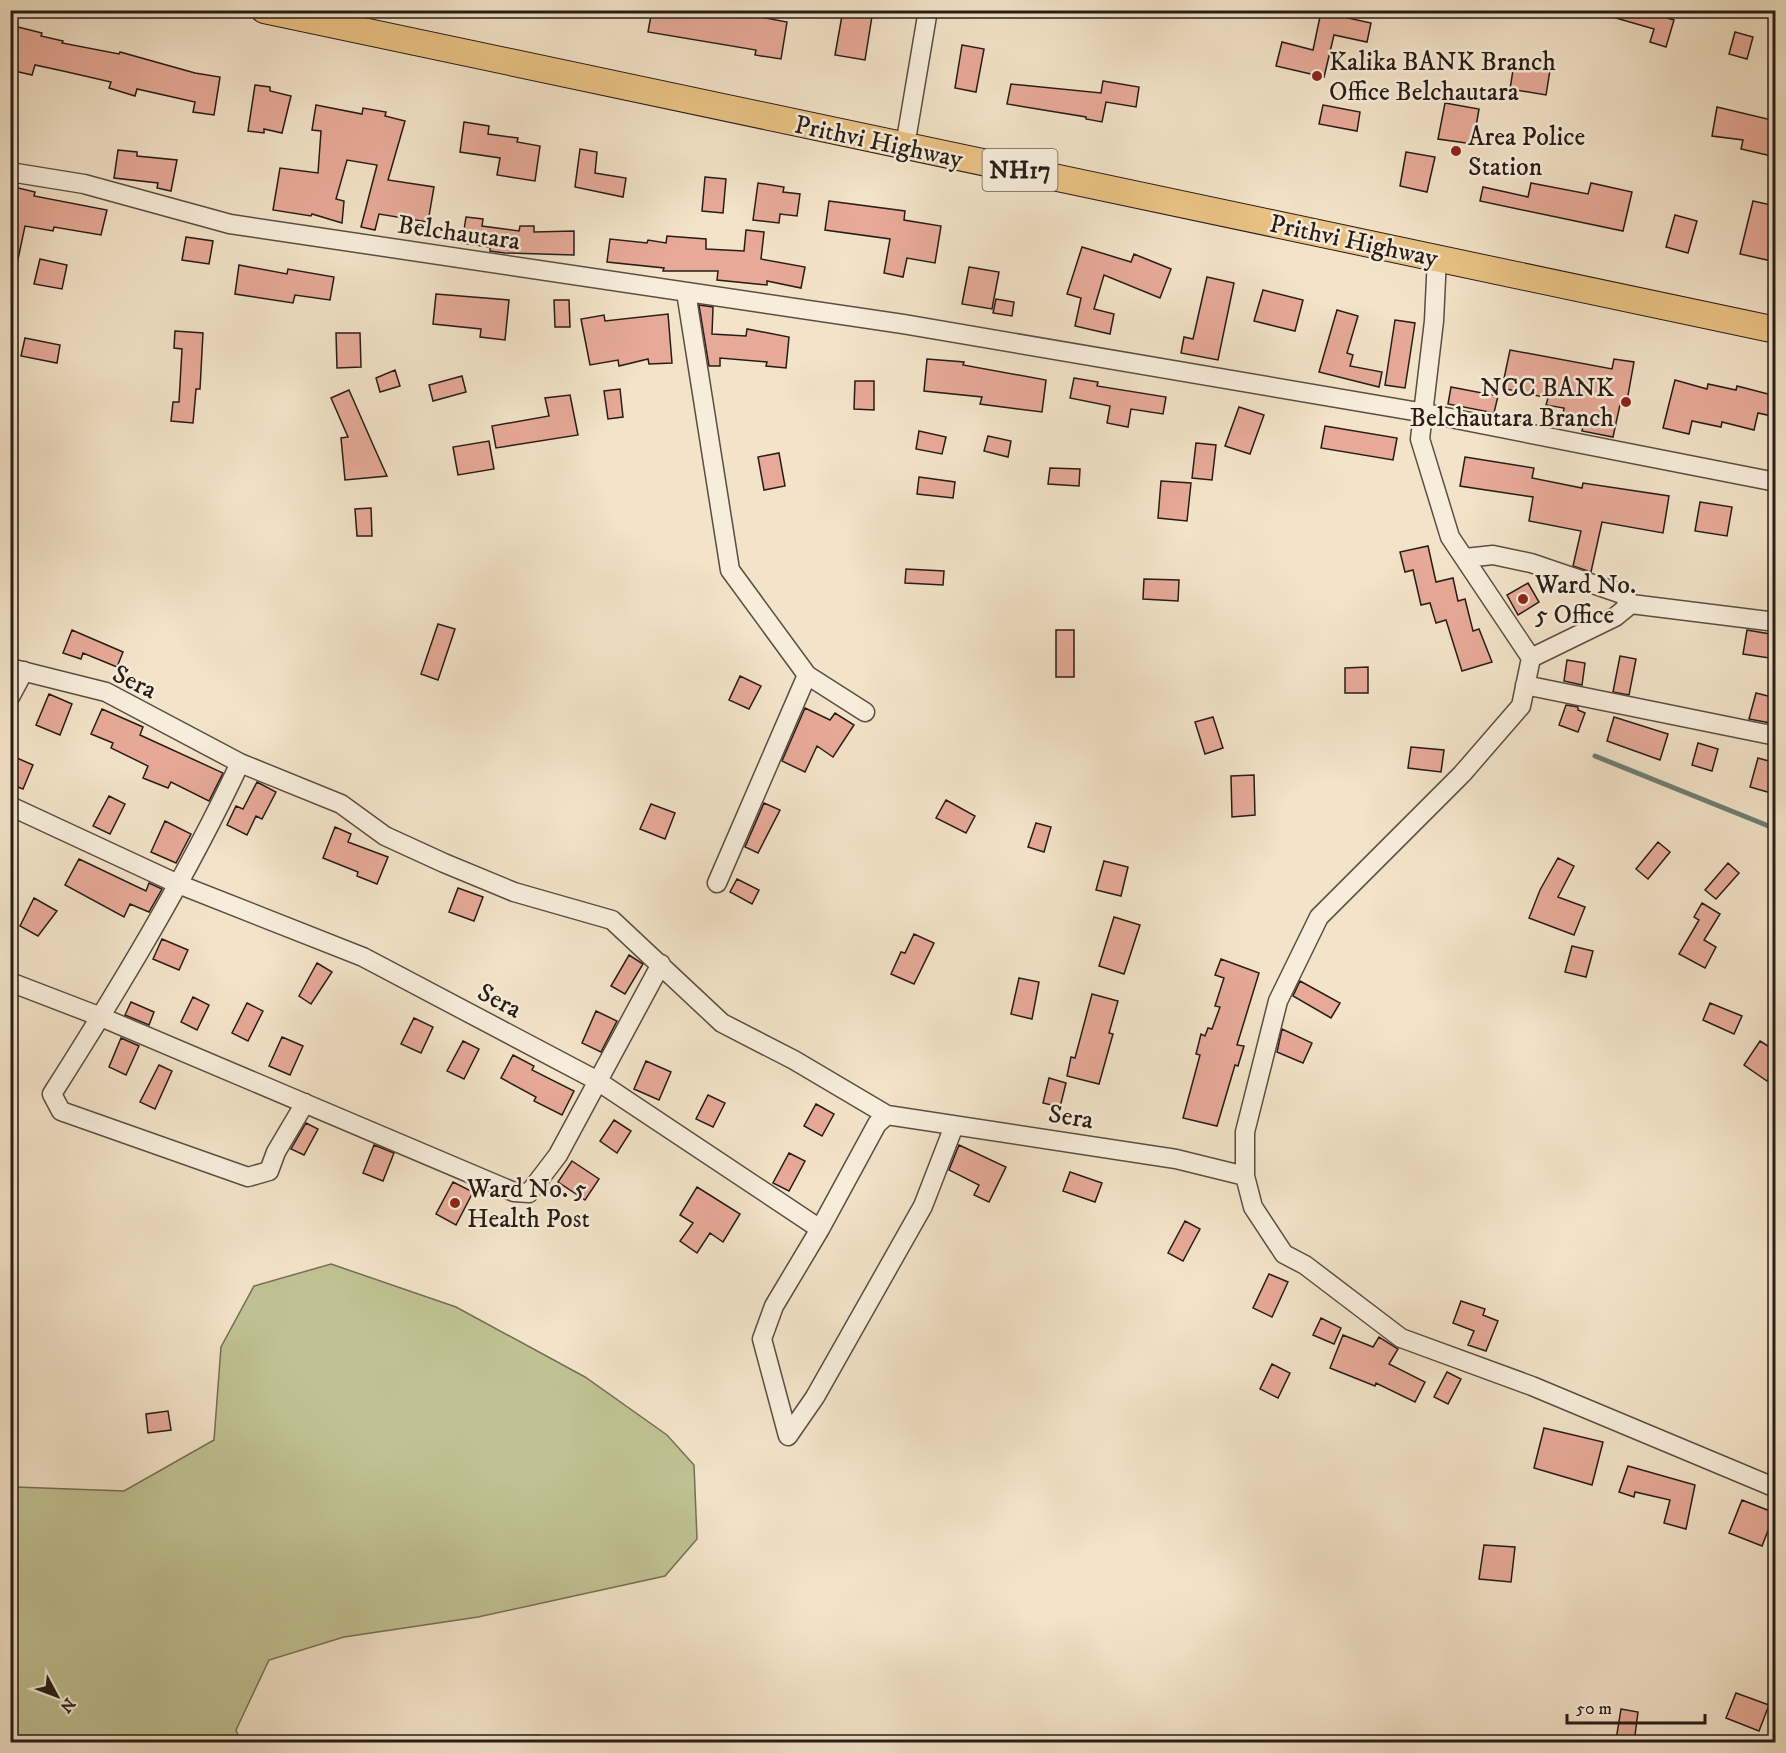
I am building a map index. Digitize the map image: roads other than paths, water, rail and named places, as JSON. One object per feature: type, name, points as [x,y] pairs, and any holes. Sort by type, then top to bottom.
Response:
[{"type":"highway","name":"Prithvi Highway","points":[[264,10],[1776,330]]},
{"type":"street","points":[[905,146],[928,10]]},
{"type":"street","name":"Belchautara","points":[[10,172],[84,184],[230,224],[903,324],[1425,412],[1776,482]]},
{"type":"street","points":[[1437,257],[1434,321],[1420,439],[1449,537],[1531,658],[1521,706],[1462,774],[1319,917],[1278,1001],[1245,1132],[1245,1176],[1253,1207],[1284,1254],[1305,1265],[1401,1338],[1532,1386],[1776,1488]]},
{"type":"street","points":[[686,292],[730,570],[807,675],[865,712]]},
{"type":"street","points":[[1465,558],[1493,555],[1531,563],[1622,594],[1632,604],[1776,622]]},
{"type":"street","points":[[1531,658],[1615,617],[1632,604]]},
{"type":"street","points":[[10,697],[17,670]]},
{"type":"street","name":"Sera","points":[[17,670],[106,692],[240,764],[341,804],[385,836],[444,863],[514,892],[612,920],[661,964],[698,1003],[722,1023],[794,1060],[887,1115],[1165,1157],[1245,1176]]},
{"type":"street","points":[[717,883],[807,675]]},
{"type":"street","points":[[1525,685],[1776,736]]},
{"type":"street","points":[[240,764],[201,845],[101,1017],[52,1094],[61,1111],[248,1177],[269,1171],[276,1152],[306,1103]]},
{"type":"street","name":"Sera","points":[[10,807],[178,884],[363,957],[596,1080],[820,1229]]},
{"type":"street","points":[[10,982],[101,1017],[514,1192],[529,1193],[558,1155],[596,1080],[661,964]]},
{"type":"street","points":[[887,1115],[877,1124],[820,1229],[774,1306],[762,1339],[788,1436],[816,1397],[923,1206],[954,1126]]},
{"type":"waterway","points":[[1595,756],[1776,829]]},
{"type":"place","name":"Kalika BANK Branch Office Belchautara","points":[[1317,76]]},
{"type":"place","name":"Area Police Station","points":[[1456,151]]},
{"type":"place","name":"NCC BANK Belchautara Branch","points":[[1626,402]]},
{"type":"place","name":"Ward No. 5 Office","points":[[1523,599]]},
{"type":"place","name":"Ward No. 5 Health Post","points":[[455,1203]]}]
